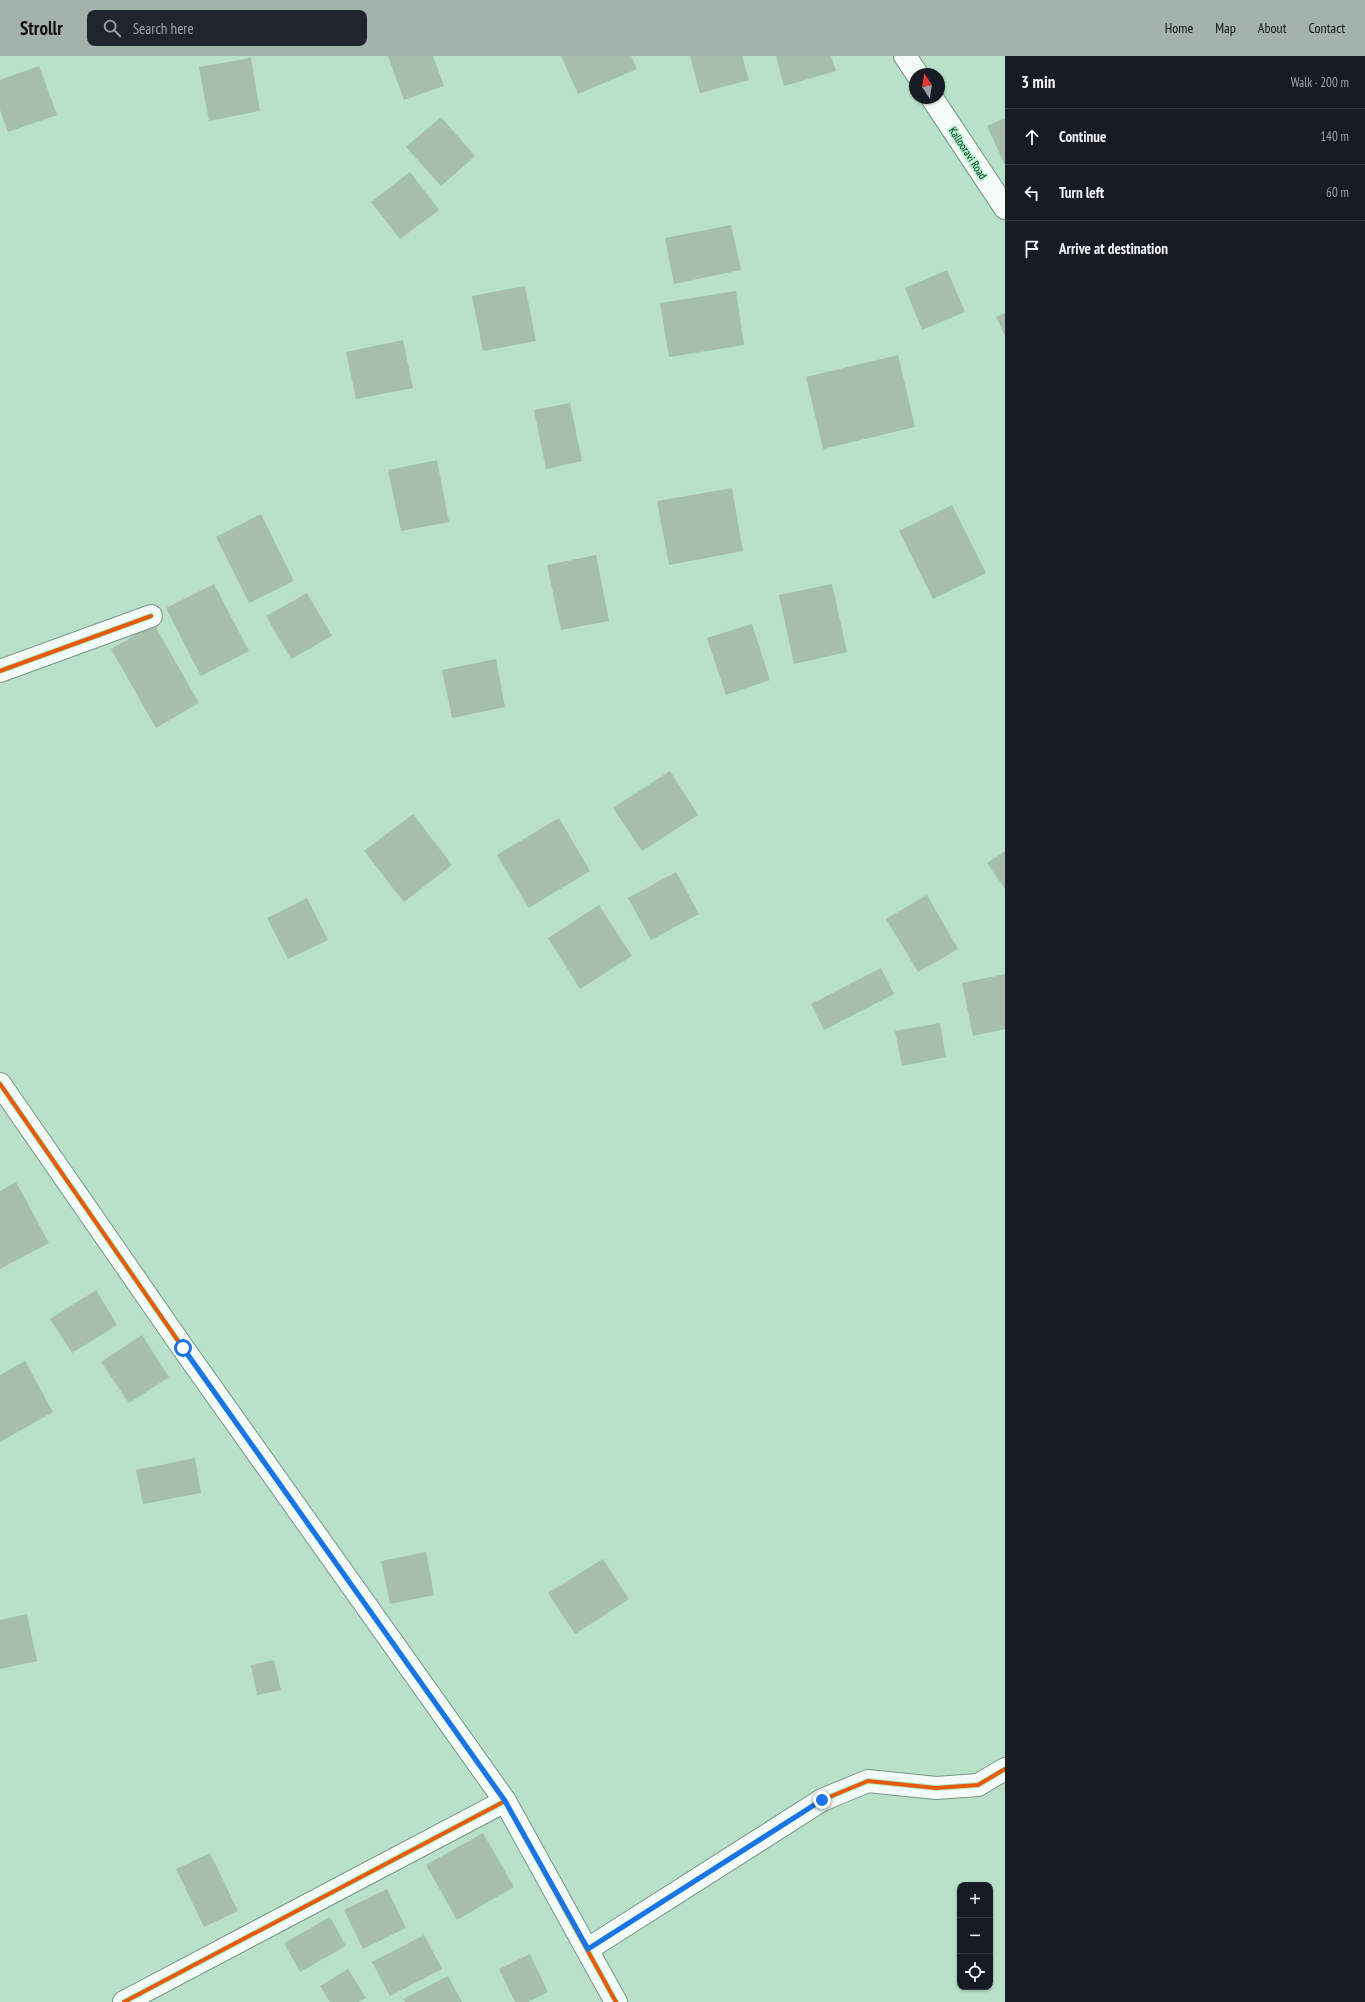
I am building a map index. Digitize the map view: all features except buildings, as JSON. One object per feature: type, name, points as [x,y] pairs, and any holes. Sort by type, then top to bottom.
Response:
[{"type":"street","points":[[905,56],[913,68]]},
{"type":"street","name":"Kallooravi Road","points":[[936,104],[1005,208]]},
{"type":"street","points":[[0,671],[151,616]]},
{"type":"street","points":[[0,1084],[183,1348],[505,1801],[616,2002]]},
{"type":"street","points":[[588,1949],[822,1800],[868,1781],[936,1788],[950,1787],[978,1784],[1005,1769]]},
{"type":"street","points":[[124,2002],[505,1801]]},
{"type":"cycle path","points":[[0,671],[151,616]]},
{"type":"cycle path","points":[[0,1084],[183,1348],[505,1801],[616,2002]]},
{"type":"cycle path","points":[[588,1949],[822,1800],[868,1781],[936,1788],[978,1785],[1005,1769]]},
{"type":"cycle path","points":[[124,2002],[505,1801]]},
{"type":"route","points":[[183,1348],[505,1801],[588,1949],[822,1800]]}]
